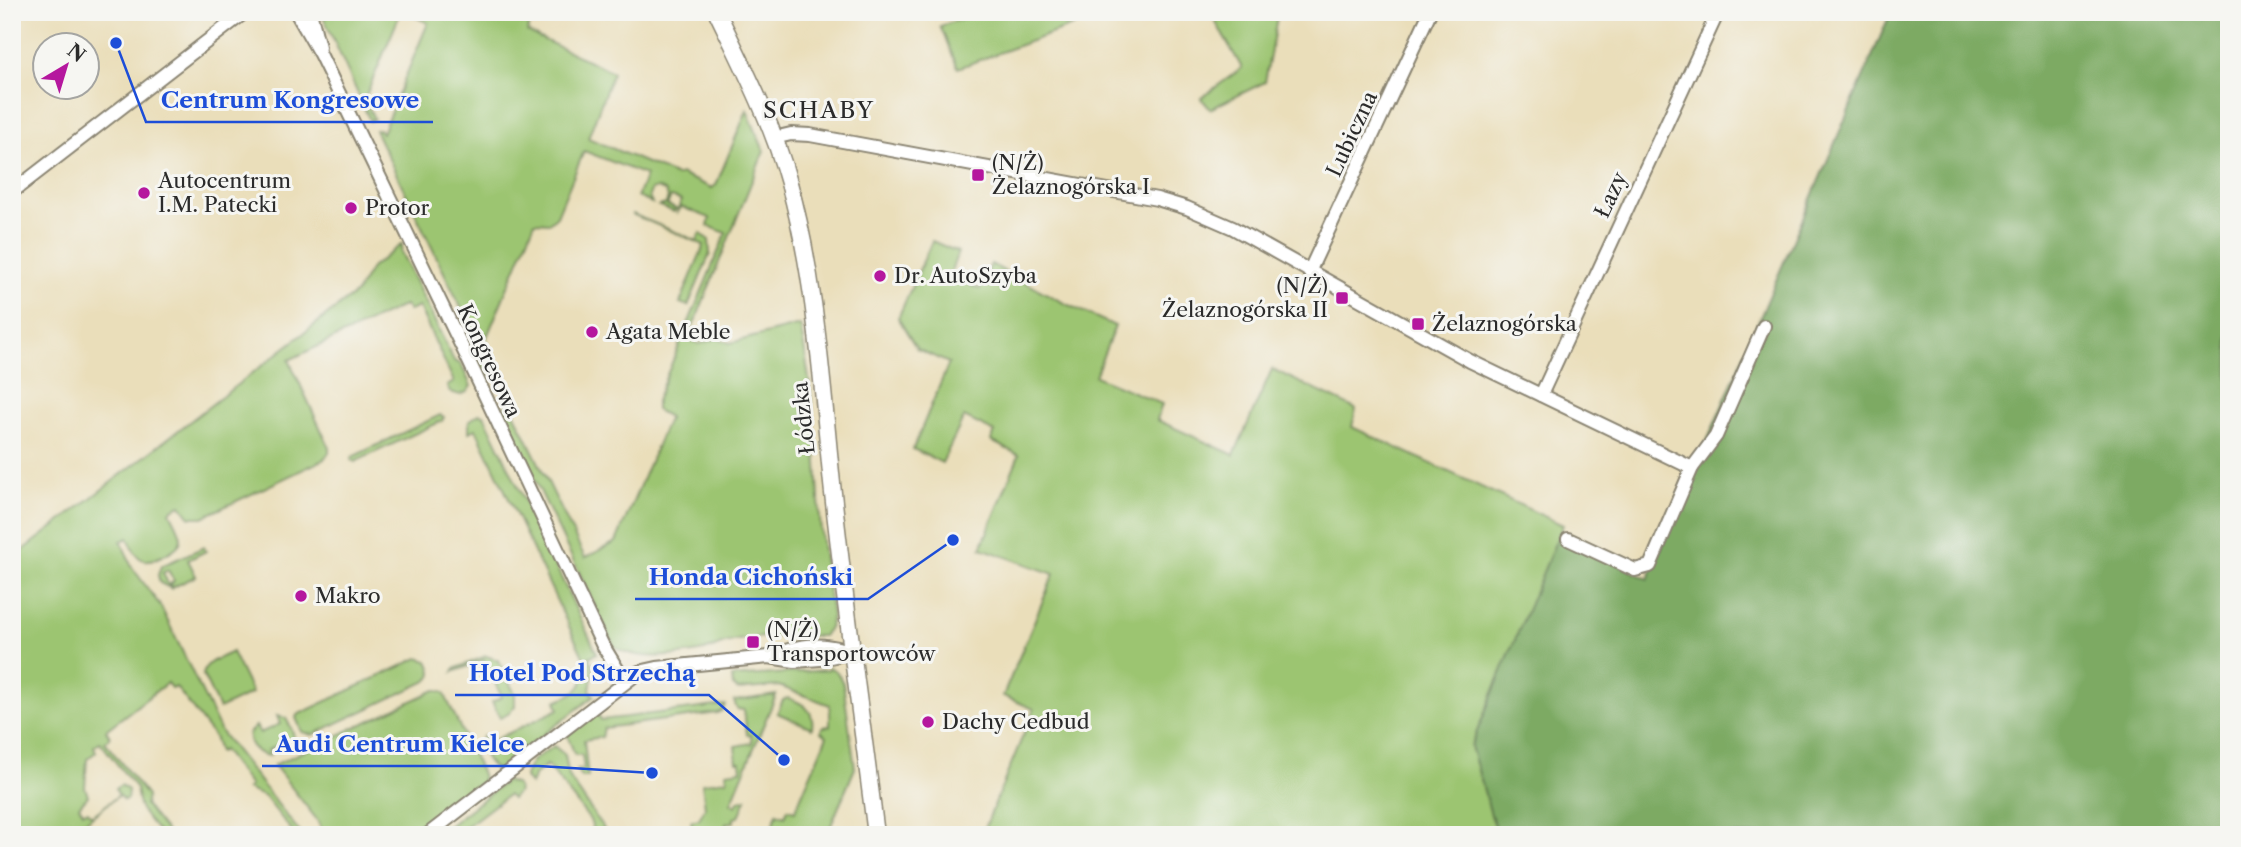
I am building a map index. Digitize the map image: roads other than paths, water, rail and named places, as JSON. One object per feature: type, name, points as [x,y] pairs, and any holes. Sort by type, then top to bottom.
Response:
[{"type":"main road","name":"Łódzka","points":[[717,12],[774,138],[796,207],[807,269],[876,835]]},
{"type":"street","points":[[12,192],[245,12]]},
{"type":"street","name":"Kongresowa","points":[[296,12],[320,54],[457,336],[602,644],[625,682]]},
{"type":"street","name":"Kongresowa","points":[[310,12],[320,54]]},
{"type":"street","name":"Lubiczna","points":[[1309,272],[1430,12]]},
{"type":"street","name":"Łazy","points":[[1541,395],[1718,12]]},
{"type":"street","points":[[774,138],[799,134],[1157,199],[1217,220],[1470,361],[1692,468]]},
{"type":"street","points":[[1567,539],[1635,570],[1650,566],[1692,468],[1716,436],[1764,326]]},
{"type":"street","points":[[427,835],[625,682],[647,669],[769,657],[795,661],[854,652]]},
{"type":"place","name":"Centrum Kongresowe","points":[[116,43]]},
{"type":"place","name":"(N/Ż) Żelaznogórska I","points":[[978,175]]},
{"type":"place","name":"Autocentrum I.M. Patecki","points":[[144,193]]},
{"type":"place","name":"Protor","points":[[351,208]]},
{"type":"place","name":"Dr. AutoSzyba","points":[[880,276]]},
{"type":"place","name":"(N/Ż) Żelaznogórska II","points":[[1342,298]]},
{"type":"place","name":"Żelaznogórska","points":[[1418,324]]},
{"type":"place","name":"Agata Meble","points":[[592,332]]},
{"type":"place","name":"Honda Cichoński","points":[[953,540]]},
{"type":"place","name":"Makro","points":[[301,596]]},
{"type":"place","name":"(N/Ż) Transportowców","points":[[753,642]]},
{"type":"place","name":"Dachy Cedbud","points":[[928,722]]},
{"type":"place","name":"Hotel Pod Strzechą","points":[[784,760]]},
{"type":"place","name":"Audi Centrum Kielce","points":[[652,773]]},
{"type":"district","name":"SCHABY","points":[[819,110]]}]
